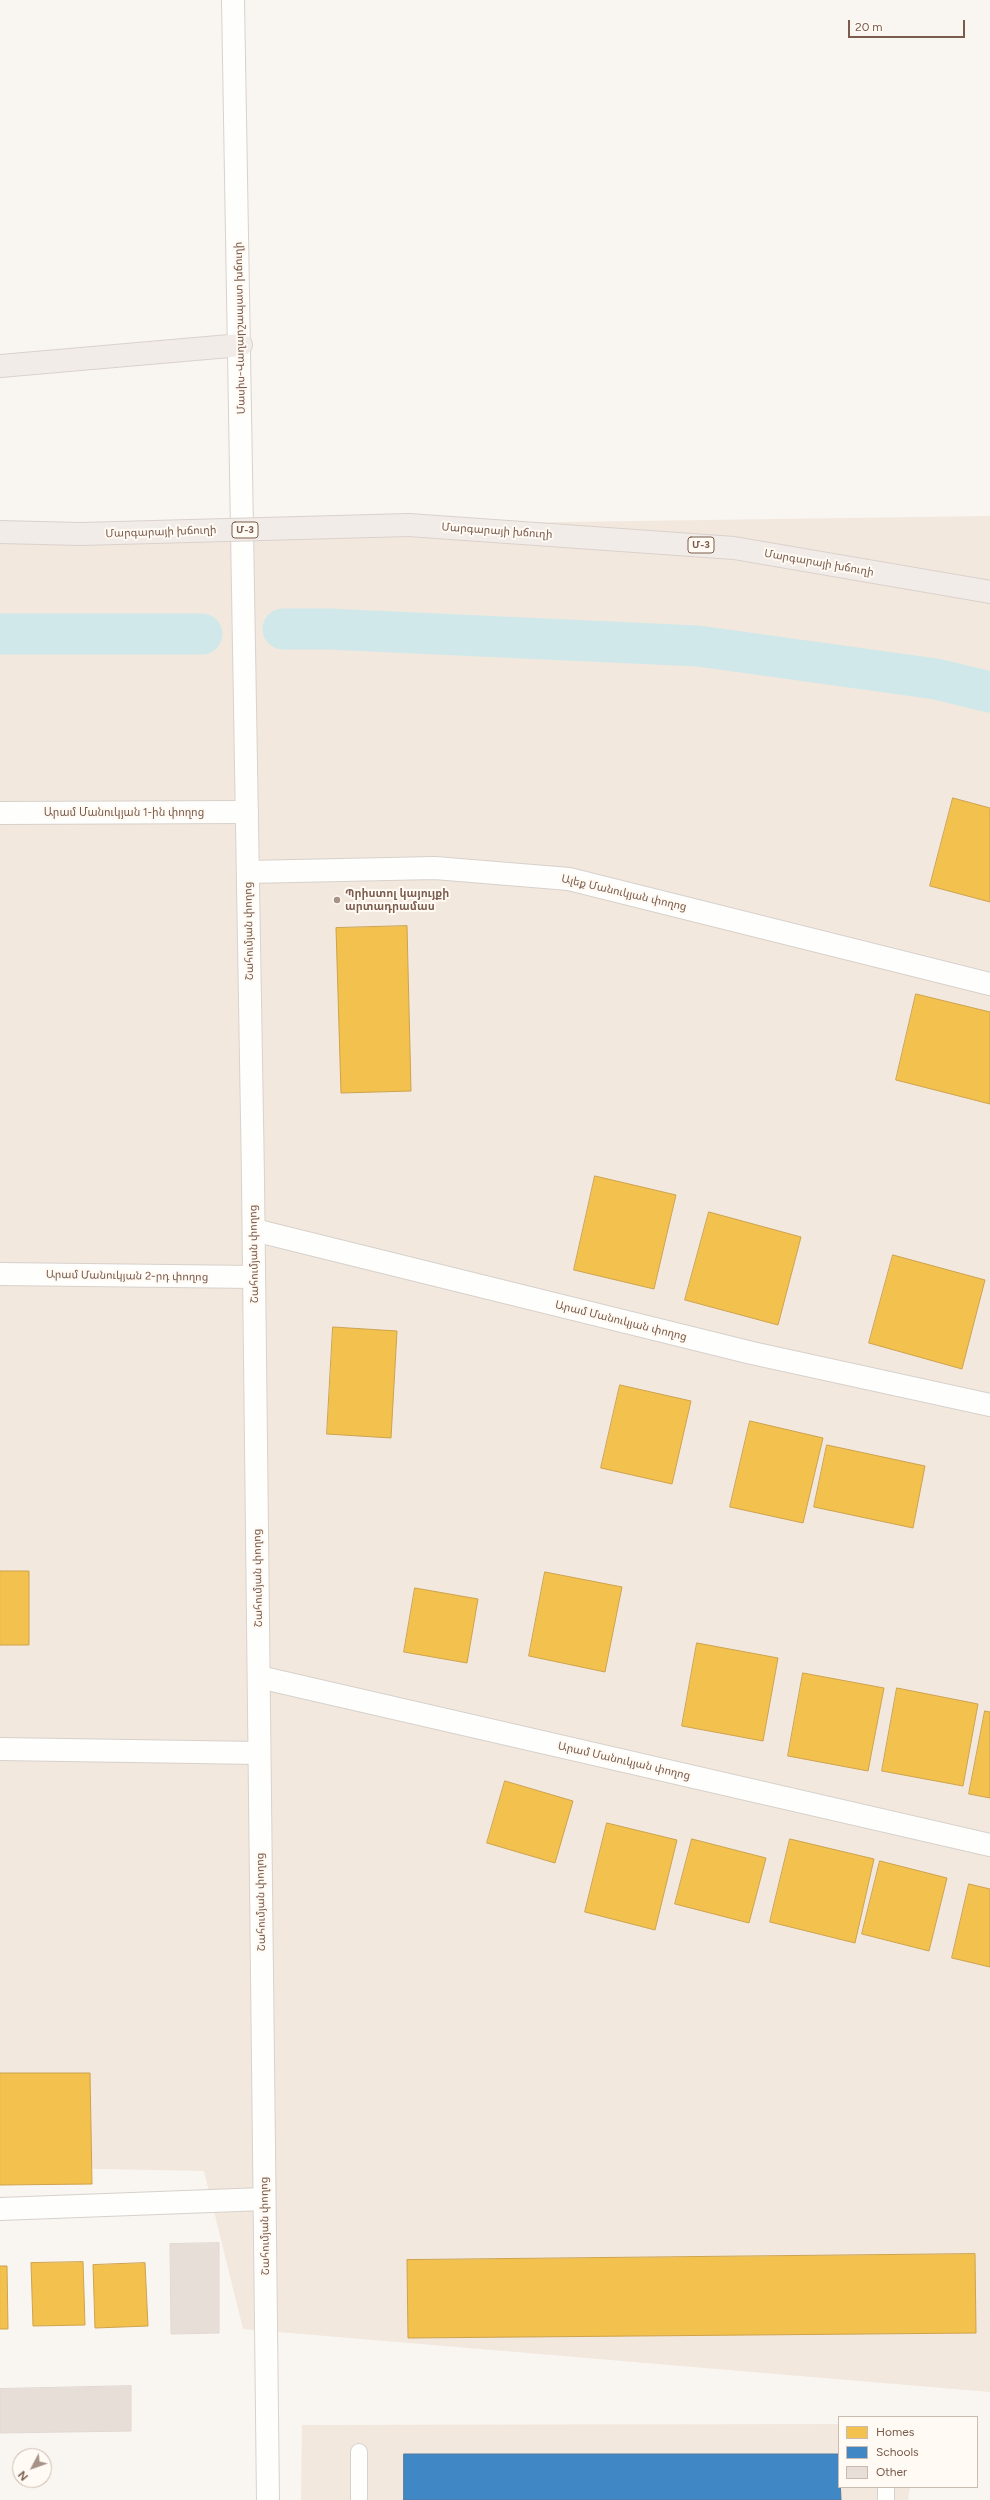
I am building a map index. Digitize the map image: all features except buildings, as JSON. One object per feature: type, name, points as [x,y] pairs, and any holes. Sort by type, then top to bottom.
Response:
[{"type":"highway","points":[[0,366],[240,345]]},
{"type":"highway","name":"Մարգարայի խճուղի","points":[[0,532],[81,534],[409,525],[734,548],[990,592]]},
{"type":"street","name":"Մասիս-Վաղարշապատ խճուղի","points":[[233,0],[240,345],[244,657]]},
{"type":"street","name":"Շահումյան փողոց","points":[[244,657],[248,812],[254,1230],[268,2500]]},
{"type":"street","name":"Արամ Մանուկյան 1-ին փողոց","points":[[0,813],[248,812]]},
{"type":"street","name":"Ալեք Մանուկյան փողոց","points":[[248,872],[436,868],[569,878],[990,984]]},
{"type":"street","name":"Արամ Մանուկյան փողոց","points":[[254,1230],[752,1353],[990,1405]]},
{"type":"street","name":"Արամ Մանուկյան 2-րդ փողոց","points":[[0,1274],[254,1277]]},
{"type":"street","name":"Արամ Մանուկյան փողոց","points":[[259,1677],[990,1845]]},
{"type":"street","points":[[0,1749],[259,1753]]},
{"type":"street","points":[[0,2209],[264,2199]]},
{"type":"lane","points":[[359,2452],[359,2500]]},
{"type":"lane","points":[[886,2488],[886,2500]]},
{"type":"shaded area","points":[[990,516],[990,2392],[243,2329],[204,2171],[0,2167],[0,530]]},
{"type":"shaded area","points":[[838,2424],[838,2488],[910,2488],[908,2500],[301,2500],[302,2425]]},
{"type":"waterway","points":[[283,629],[328,629],[698,646],[936,679],[990,692]]},
{"type":"waterway","points":[[0,634],[202,634]]},
{"type":"place","name":"Պրիստոլ կայույքի արտադրամաս","points":[[337,900]]}]
